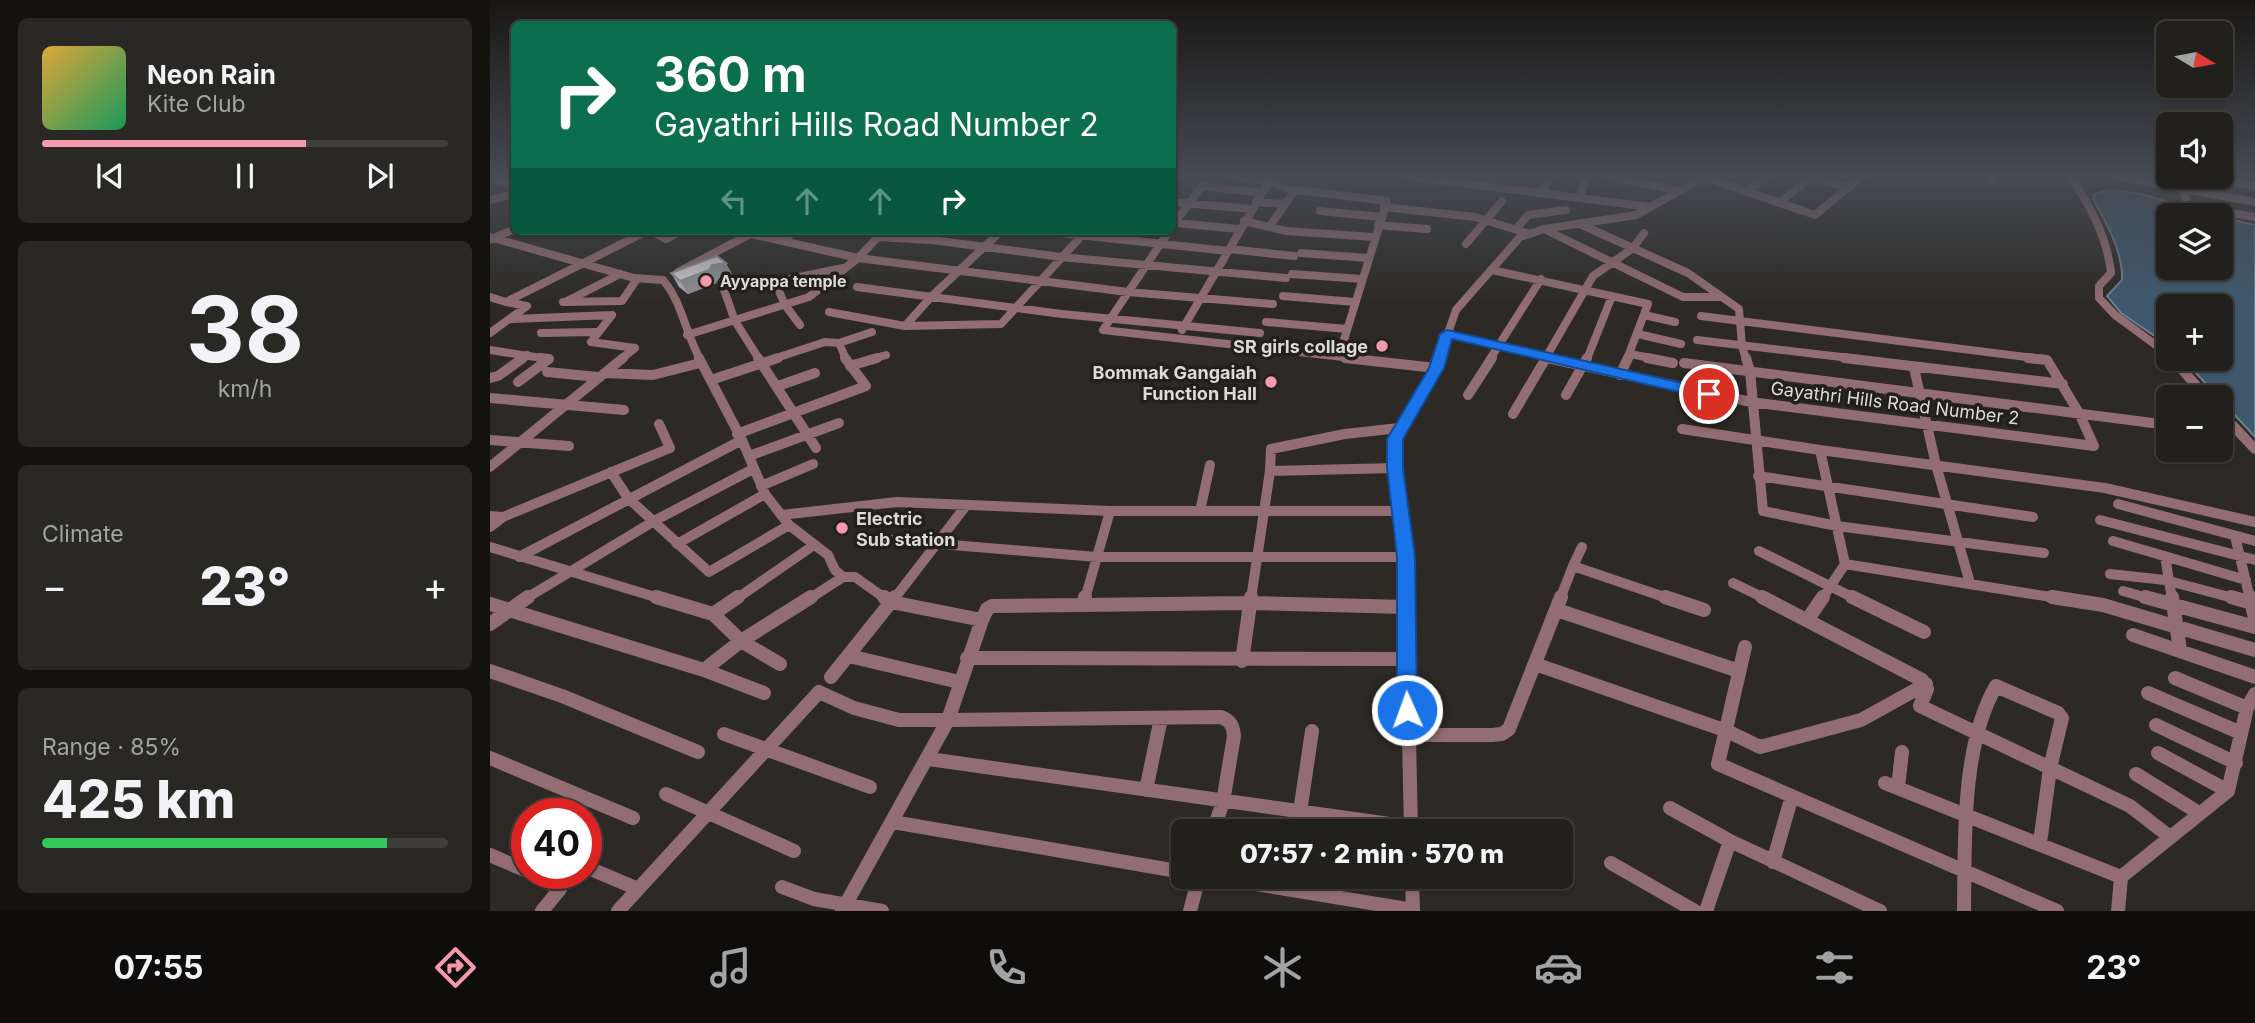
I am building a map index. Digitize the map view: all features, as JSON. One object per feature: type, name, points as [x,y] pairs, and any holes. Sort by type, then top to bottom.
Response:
[{"type":"street","points":[[1178,339],[1246,219]]},
{"type":"street","points":[[1270,226],[1275,219]]},
{"type":"street","points":[[1339,356],[1380,219]]},
{"type":"street","points":[[1390,219],[1427,229]]},
{"type":"street","points":[[1479,219],[1522,231],[1624,219]]},
{"type":"street","points":[[1411,819],[1405,659],[1406,557],[1395,468],[1395,439],[1436,368],[1447,334],[1463,299],[1509,249],[1522,231],[1527,219]]},
{"type":"street","points":[[2096,219],[2109,250],[2111,273],[2099,284],[2099,299],[2116,316],[2156,345]]},
{"type":"street","points":[[1466,244],[1487,220]]},
{"type":"street","points":[[1176,225],[1270,226],[1286,231],[1374,237]]},
{"type":"street","points":[[1582,225],[1688,273],[1739,309],[1742,346],[1750,371],[1754,440],[1763,510],[1837,526],[2044,553]]},
{"type":"street","points":[[1544,229],[1683,297],[1722,297]]},
{"type":"street","points":[[491,239],[511,230]]},
{"type":"street","points":[[1513,414],[1592,276],[1633,248],[1644,233]]},
{"type":"street","points":[[490,305],[506,302],[641,235]]},
{"type":"street","points":[[658,235],[666,239],[674,235]]},
{"type":"street","points":[[491,239],[637,279],[663,280],[747,235]]},
{"type":"street","points":[[764,235],[858,258],[1128,292],[1272,304]]},
{"type":"street","points":[[781,240],[790,235]]},
{"type":"street","points":[[687,335],[809,297],[858,258],[880,235]]},
{"type":"street","points":[[890,235],[1145,266],[1362,279]]},
{"type":"street","points":[[905,326],[930,296],[996,235]]},
{"type":"street","points":[[829,312],[905,326],[1001,324],[1083,235]]},
{"type":"street","points":[[1092,235],[1229,250],[1368,258]]},
{"type":"street","points":[[1166,235],[1102,330],[1436,368]]},
{"type":"street","points":[[800,325],[785,305],[775,282],[846,267]]},
{"type":"street","points":[[1492,270],[1648,304],[1639,334],[1620,376]]},
{"type":"street","points":[[620,274],[563,302],[622,300],[637,279]]},
{"type":"street","points":[[1468,395],[1541,279]]},
{"type":"street","points":[[663,280],[676,295],[687,335],[750,456],[763,490],[785,520],[828,555],[835,570],[843,576],[855,577],[891,602],[982,620]]},
{"type":"street","points":[[722,284],[735,321],[816,448]]},
{"type":"street","points":[[857,287],[1183,327],[1260,333]]},
{"type":"street","points":[[1283,296],[1355,302]]},
{"type":"street","points":[[1566,395],[1584,366],[1612,296]]},
{"type":"street","points":[[490,297],[527,306],[490,333]]},
{"type":"street","points":[[490,467],[635,347],[591,342],[596,332],[612,315],[512,319]]},
{"type":"street","points":[[1644,315],[1675,322]]},
{"type":"street","points":[[1701,316],[2043,359],[2051,363],[2079,413]]},
{"type":"street","points":[[1266,322],[1347,330]]},
{"type":"street","points":[[541,333],[596,332]]},
{"type":"street","points":[[711,380],[825,342],[838,343],[872,332]]},
{"type":"street","name":"Gayathri Hills Road Number 2","points":[[1447,334],[1620,376],[1751,402],[2094,446],[2079,413]]},
{"type":"street","points":[[1639,334],[1681,344]]},
{"type":"street","points":[[1697,340],[2063,384]]},
{"type":"street","points":[[519,557],[740,437],[866,386],[850,366],[838,343]]},
{"type":"street","points":[[490,350],[549,360],[518,382]]},
{"type":"street","points":[[1630,354],[1679,363],[1918,391],[2156,423]]},
{"type":"street","points":[[490,378],[498,376],[527,355]]},
{"type":"street","points":[[850,366],[886,355]]},
{"type":"street","points":[[547,372],[651,377],[668,375],[700,363]]},
{"type":"street","points":[[1914,368],[1936,465],[1970,583]]},
{"type":"street","points":[[2183,371],[2196,385]]},
{"type":"street","points":[[778,386],[815,373]]},
{"type":"street","points":[[490,398],[624,410]]},
{"type":"street","points":[[490,527],[503,517],[670,448],[659,424]]},
{"type":"street","points":[[750,456],[839,424]]},
{"type":"street","points":[[2233,426],[2255,449]]},
{"type":"street","points":[[1242,661],[1271,449],[1345,434],[1399,428]]},
{"type":"street","points":[[1682,429],[2105,488],[2255,522]]},
{"type":"street","points":[[490,439],[569,446]]},
{"type":"street","points":[[1808,619],[1845,564],[1820,450]]},
{"type":"street","points":[[677,544],[763,490],[813,464]]},
{"type":"street","points":[[1200,511],[1210,465]]},
{"type":"street","points":[[1270,471],[1395,468]]},
{"type":"street","points":[[490,624],[508,609],[567,572],[654,521],[753,469]]},
{"type":"street","points":[[611,472],[628,498],[709,572],[785,520],[861,503],[897,502],[965,507],[1110,511],[1401,511]]},
{"type":"street","points":[[1758,476],[2033,517]]},
{"type":"street","points":[[2118,504],[2255,541]]},
{"type":"street","points":[[831,677],[965,507]]},
{"type":"street","points":[[1083,605],[1110,511]]},
{"type":"street","points":[[490,516],[503,517]]},
{"type":"street","points":[[2100,520],[2255,560]]},
{"type":"street","points":[[2235,536],[2255,618]]},
{"type":"street","points":[[869,538],[1097,557],[1406,557]]},
{"type":"street","points":[[2113,541],[2246,580]]},
{"type":"street","points":[[713,614],[814,545]]},
{"type":"street","points":[[490,547],[713,614],[741,641],[780,664]]},
{"type":"street","points":[[1408,735],[1502,734],[1513,720],[1581,547]]},
{"type":"street","points":[[1759,551],[1924,632]]},
{"type":"street","points":[[2165,556],[2180,650]]},
{"type":"street","points":[[1845,564],[2103,605],[2255,650]]},
{"type":"street","points":[[1573,566],[1704,610]]},
{"type":"street","points":[[2110,574],[2137,574],[2169,579],[2253,604]]},
{"type":"street","points":[[704,670],[741,641],[843,576]]},
{"type":"street","points":[[1732,583],[1808,619],[1926,684]]},
{"type":"street","points":[[2123,591],[2255,627]]},
{"type":"street","points":[[844,908],[929,759],[948,720],[982,620],[987,609],[992,606],[1249,603],[1406,607]]},
{"type":"street","points":[[490,604],[704,670],[764,693]]},
{"type":"street","points":[[1557,610],[1739,671]]},
{"type":"street","points":[[2133,635],[2255,677]]},
{"type":"street","points":[[1745,647],[1718,764],[2057,911]]},
{"type":"street","points":[[849,656],[959,682]]},
{"type":"street","points":[[967,658],[1242,661],[1405,659]]},
{"type":"street","points":[[1535,664],[1727,731],[1760,747],[1861,720],[1926,684]]},
{"type":"street","points":[[490,671],[562,696],[698,752]]},
{"type":"street","points":[[2175,678],[2247,708]]},
{"type":"street","points":[[1926,684],[1920,706],[2130,806],[2170,837]]},
{"type":"street","points":[[1965,911],[1967,813],[1978,735],[1994,687],[2000,687],[2061,716],[2050,768],[2040,843]]},
{"type":"street","points":[[618,911],[819,692],[854,708],[899,720],[1228,720],[1233,727],[1234,736],[1223,802],[1217,819]]},
{"type":"street","points":[[2148,693],[2241,733]]},
{"type":"street","points":[[2118,911],[2121,877],[2228,791],[2247,708],[2255,694]]},
{"type":"street","points":[[1146,790],[1161,718]]},
{"type":"street","points":[[2157,725],[2236,763]]},
{"type":"street","points":[[1300,812],[1312,731]]},
{"type":"street","points":[[724,734],[870,787]]},
{"type":"street","points":[[1902,752],[1892,785],[2121,877]]},
{"type":"street","points":[[2158,753],[2228,791]]},
{"type":"street","points":[[490,758],[634,818]]},
{"type":"street","points":[[929,759],[1346,819]]},
{"type":"street","points":[[2136,774],[2200,813]]},
{"type":"street","points":[[666,793],[794,851]]},
{"type":"street","points":[[1773,862],[1792,796]]},
{"type":"street","points":[[1670,808],[1848,905],[1880,911]]},
{"type":"street","points":[[893,822],[1171,870]]},
{"type":"street","points":[[1706,911],[1730,841]]},
{"type":"street","points":[[490,855],[511,864]]},
{"type":"street","points":[[1611,863],[1695,911]]},
{"type":"street","points":[[602,874],[638,889]]},
{"type":"street","points":[[782,887],[844,908],[882,911]]},
{"type":"street","points":[[542,911],[560,889]]},
{"type":"street","points":[[1190,911],[1196,889]]},
{"type":"street","points":[[1284,889],[1413,911],[1412,889]]},
{"type":"water","points":[[2104,219],[2156,219],[2156,280],[2233,280],[2233,220],[2255,225],[2255,437],[2233,413],[2233,385],[2207,385],[2194,371],[2233,371],[2233,294],[2156,294],[2156,337],[2121,313],[2107,296],[2122,280],[2120,259]]},
{"type":"building","points":[[717,256],[726,263],[712,265],[709,270],[680,281],[671,273]]},
{"type":"place","name":"Ayyappa temple","points":[[706,281]]},
{"type":"place","name":"SR girls collage","points":[[1382,346]]},
{"type":"place","name":"Bommak Gangaiah Function Hall","points":[[1271,382]]},
{"type":"place","name":"Electric Sub station","points":[[842,528]]},
{"type":"route","points":[[1407,710],[1406,557],[1395,468],[1395,439],[1396,433],[1436,368],[1447,334],[1620,376],[1709,394]]}]
